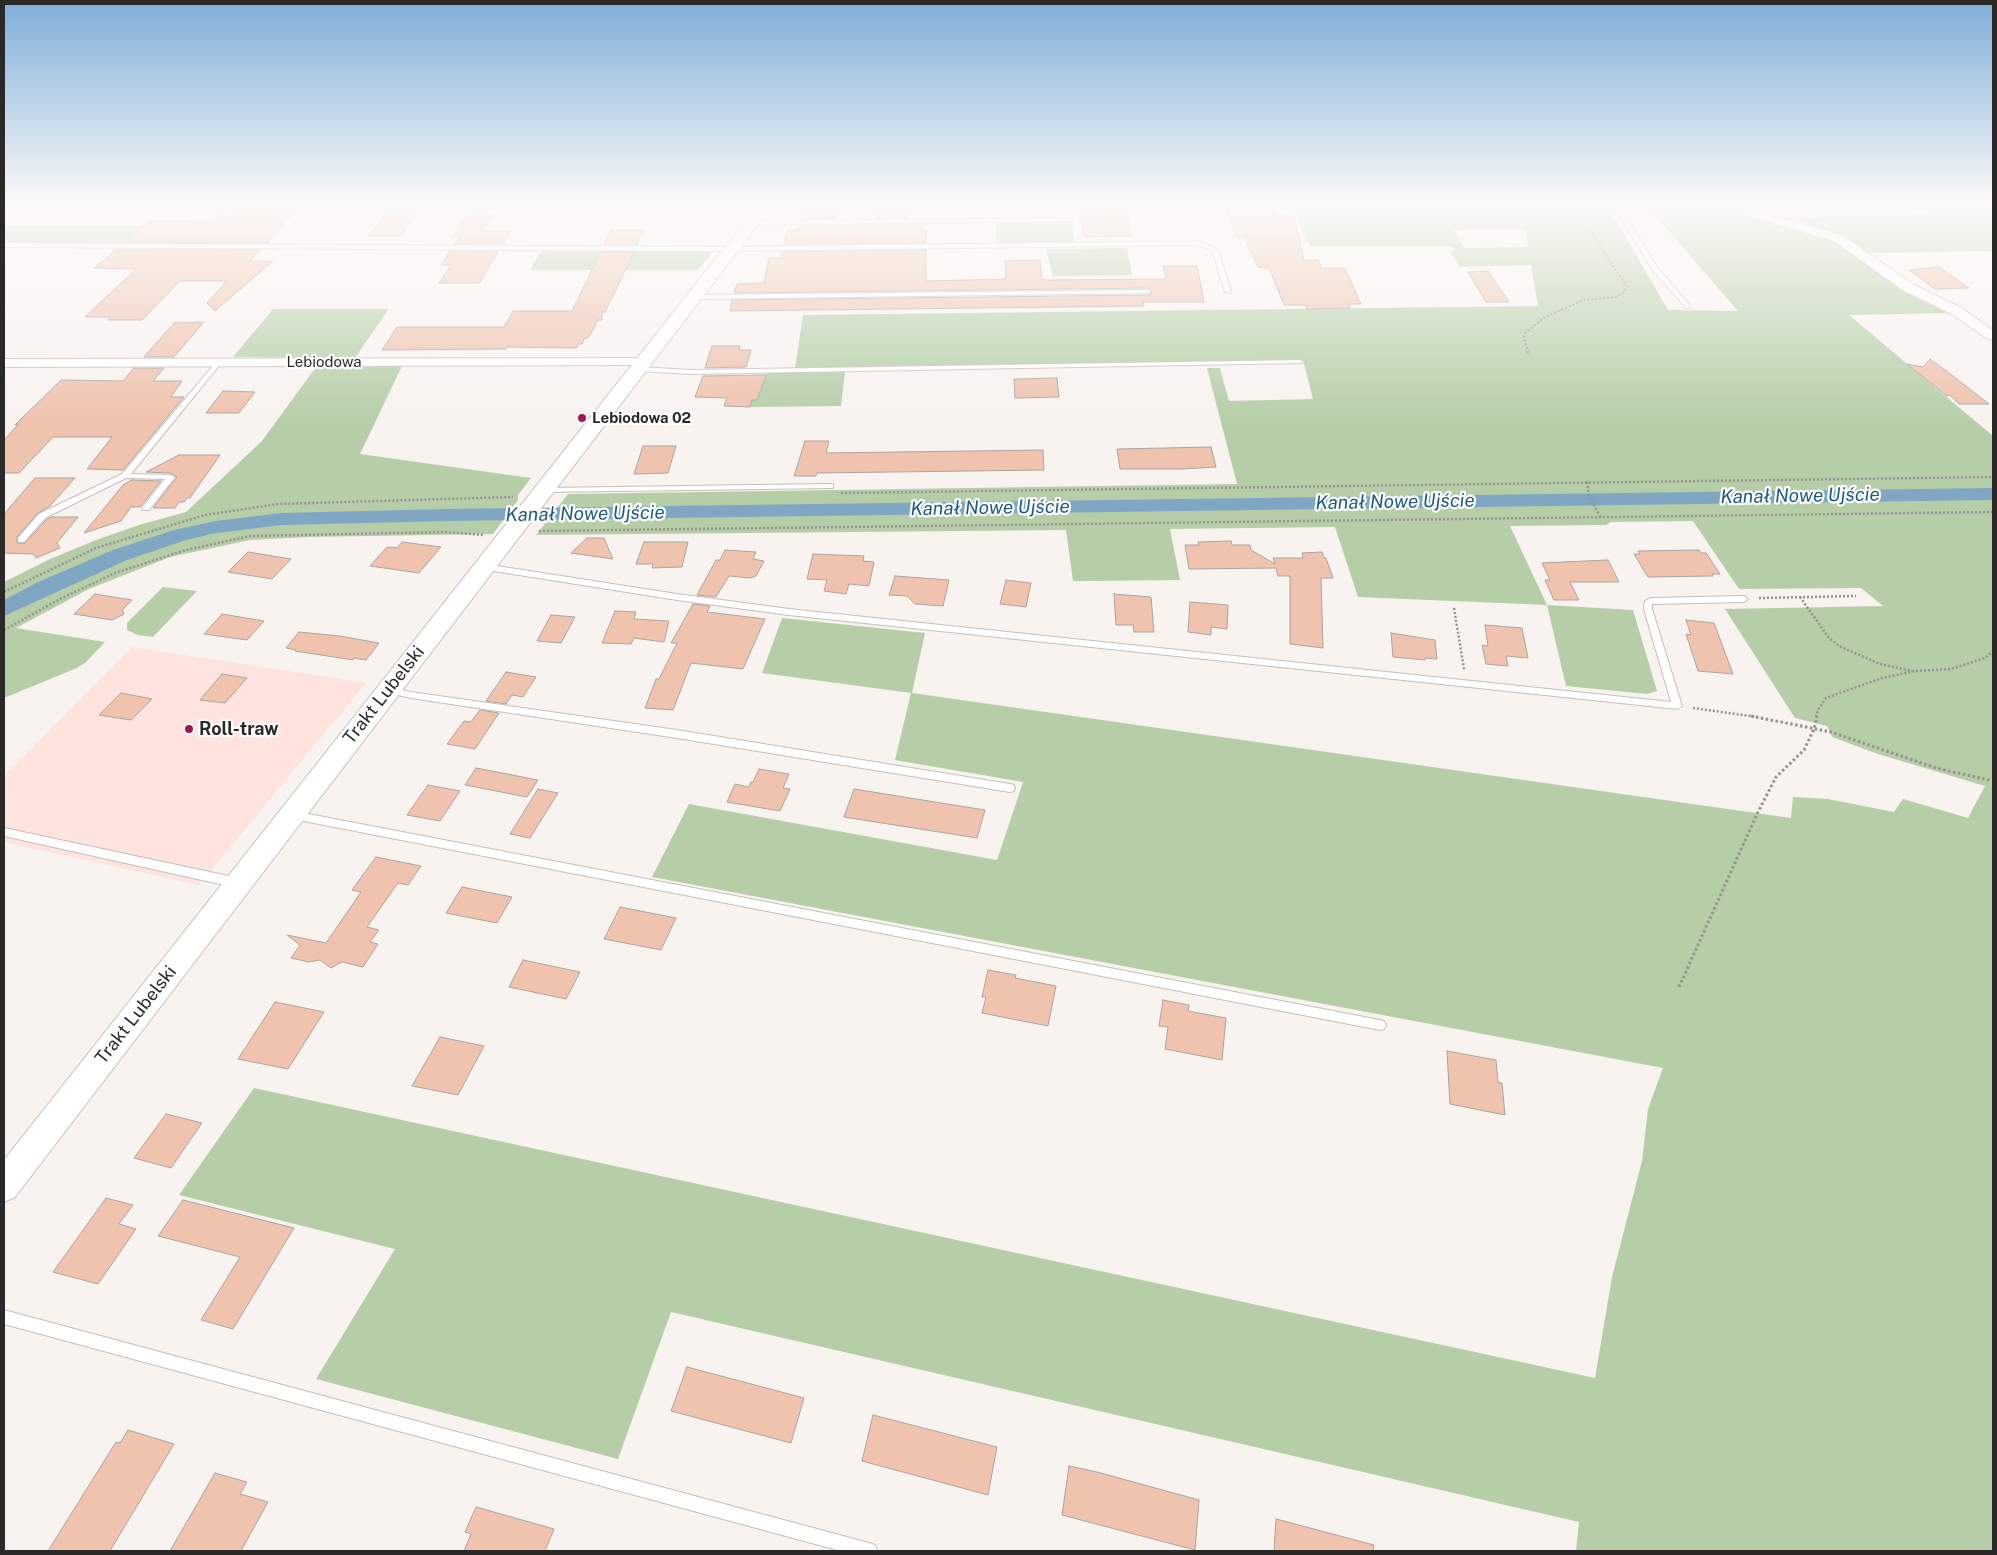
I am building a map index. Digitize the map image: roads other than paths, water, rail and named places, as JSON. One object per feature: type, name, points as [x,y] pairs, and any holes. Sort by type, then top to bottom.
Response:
[{"type":"street","name":"Trakt Lubelski","points":[[4,1186],[709,278]]},
{"type":"street","points":[[1894,278],[1909,288],[1955,310],[1993,336]]},
{"type":"street","name":"Lebiodowa","points":[[4,363],[218,362],[642,365]]},
{"type":"lane","points":[[1224,278],[1228,292]]},
{"type":"lane","points":[[1662,278],[1688,307]]},
{"type":"lane","points":[[694,297],[1148,292]]},
{"type":"lane","points":[[21,540],[42,516],[124,476],[218,362]]},
{"type":"lane","points":[[642,365],[691,372],[1300,362]]},
{"type":"lane","points":[[124,476],[172,477],[146,508]]},
{"type":"lane","points":[[540,497],[831,489]]},
{"type":"lane","points":[[484,567],[677,597],[789,612],[1677,706],[1648,609],[1648,603],[1651,601],[1744,599]]},
{"type":"lane","points":[[388,690],[677,734],[1010,788]]},
{"type":"lane","points":[[292,815],[1380,1025]]},
{"type":"lane","points":[[4,832],[239,883]]},
{"type":"lane","points":[[4,1317],[870,1551]]},
{"type":"waterway","name":"Kanał Nowe Ujście","points":[[4,609],[44,588],[120,555],[181,535],[216,527],[282,519],[448,515],[1993,494]]},
{"type":"place","name":"Lebiodowa 02","points":[[582,418]]},
{"type":"place","name":"Roll-traw","points":[[189,729]]}]
